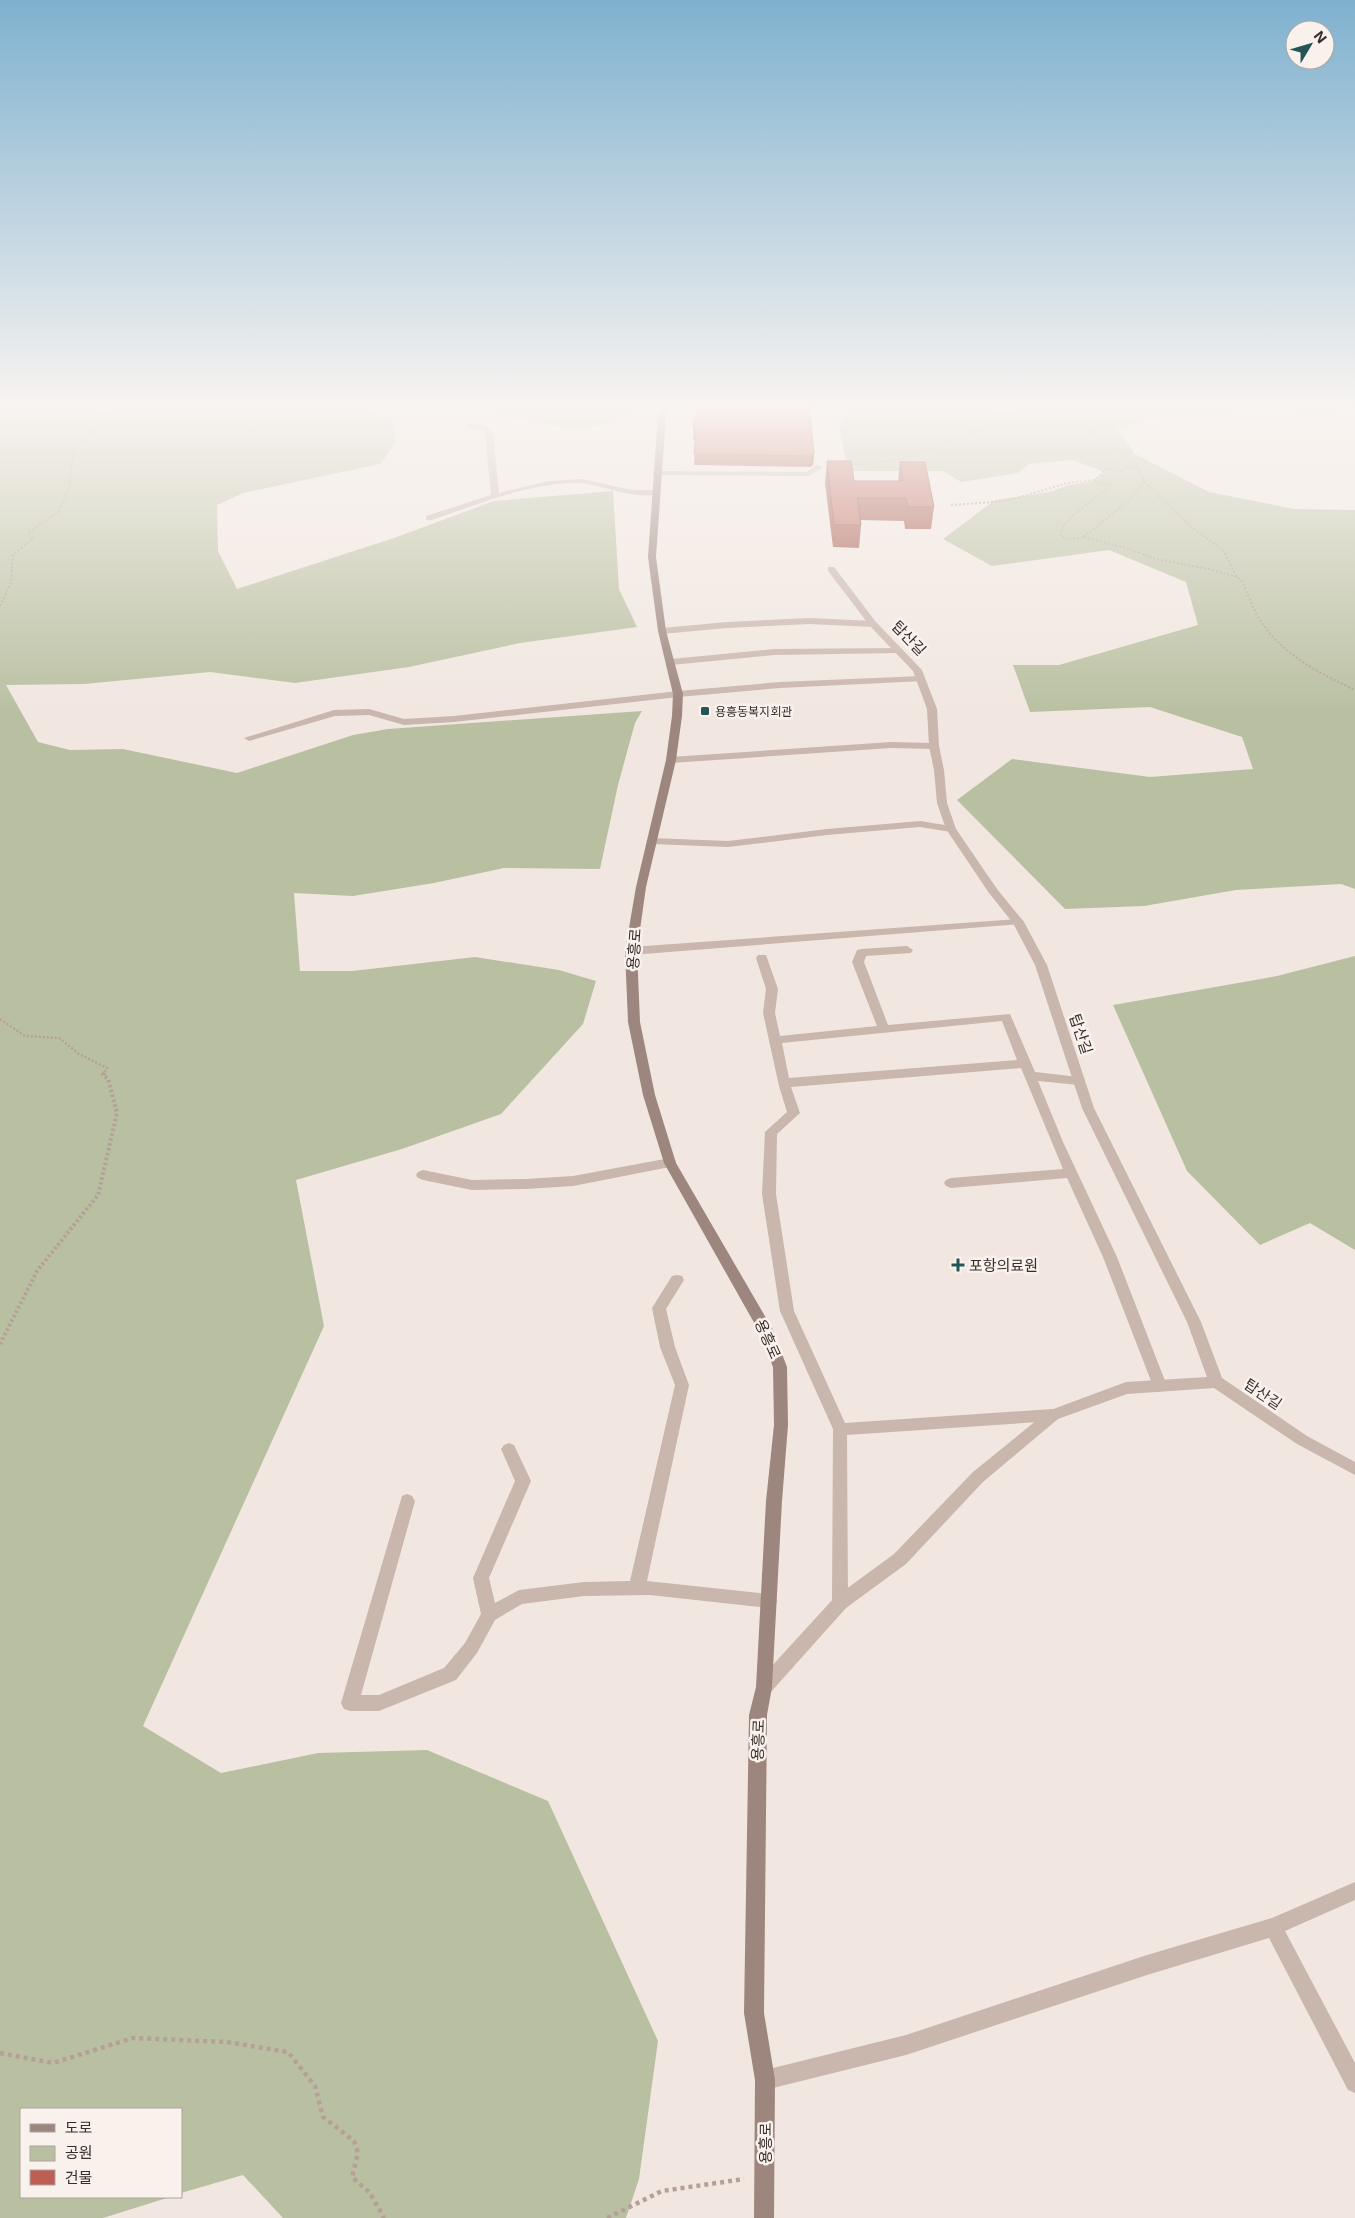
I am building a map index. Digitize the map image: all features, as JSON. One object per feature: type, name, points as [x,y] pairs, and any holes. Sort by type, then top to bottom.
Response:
[{"type":"street","points":[[429,518],[460,508]]},
{"type":"street","name":"용흥로","points":[[654,508],[652,557],[662,631],[672,662],[678,694],[671,760],[641,887],[631,951],[634,1022],[650,1095],[670,1164],[768,1334],[780,1367],[781,1425],[764,1687],[758,1715],[754,2013],[766,2080],[764,2218]]},
{"type":"street","name":"탑산길","points":[[831,569],[874,624],[897,651],[917,670],[932,709],[934,746],[939,770],[942,803],[951,829],[993,891],[1018,922],[1041,964],[1088,1108],[1194,1322],[1216,1382],[1302,1440],[1355,1469]]},
{"type":"street","points":[[662,631],[727,625],[810,621],[874,624]]},
{"type":"street","points":[[672,662],[774,652],[897,651]]},
{"type":"street","points":[[249,738],[334,713],[369,712],[404,722],[454,719],[678,694],[780,685],[921,679]]},
{"type":"street","points":[[671,760],[891,745],[934,746]]},
{"type":"street","points":[[652,842],[728,844],[828,832],[920,824],[951,829]]},
{"type":"street","points":[[631,951],[1018,922]]},
{"type":"street","points":[[884,1029],[858,962],[861,953],[907,950]]},
{"type":"street","points":[[762,958],[772,989],[769,1014],[794,1113],[770,1132],[770,1204],[787,1311],[840,1429],[840,1603]]},
{"type":"street","points":[[775,1040],[1006,1016],[1072,1173],[1110,1257],[1160,1386]]},
{"type":"street","points":[[785,1083],[1026,1063]]},
{"type":"street","points":[[1032,1076],[1079,1081]]},
{"type":"street","points":[[423,1175],[472,1185],[526,1184],[574,1181],[670,1164]]},
{"type":"street","points":[[951,1183],[1072,1173]]},
{"type":"street","points":[[637,1588],[682,1385],[666,1345],[659,1308],[677,1280]]},
{"type":"street","points":[[840,1429],[1053,1415],[1126,1388],[1216,1382]]},
{"type":"street","points":[[764,1687],[840,1603],[900,1559],[978,1477],[1053,1415]]},
{"type":"street","points":[[489,1616],[482,1578],[523,1481],[509,1449]]},
{"type":"street","points":[[407,1501],[350,1703],[379,1702],[450,1674],[471,1648],[489,1616],[519,1597],[584,1589],[637,1588],[769,1601]]},
{"type":"street","points":[[766,2080],[906,2045],[1147,1965],[1273,1926],[1355,1891]]},
{"type":"street","points":[[1273,1926],[1355,2083]]},
{"type":"path","points":[[0,606],[5,599],[9,585],[14,563],[13,555],[33,538],[28,533],[59,512],[61,508]]},
{"type":"path","points":[[1080,508],[1069,514],[1060,534],[1068,540],[1083,537],[1126,548],[1156,559],[1209,569],[1237,577],[1242,581],[1264,625],[1286,651],[1313,671],[1355,690]]},
{"type":"path","points":[[1083,537],[1121,508]]},
{"type":"path","points":[[1171,508],[1194,529],[1223,550],[1237,577]]},
{"type":"path","points":[[0,1019],[25,1036],[59,1038],[79,1054],[107,1068],[103,1075],[108,1079],[117,1113],[98,1195],[37,1272],[0,1344]]},
{"type":"path","points":[[0,2053],[53,2063],[133,2038],[228,2042],[288,2052],[315,2086],[323,2117],[354,2141],[358,2153],[352,2177],[370,2193],[384,2218]]},
{"type":"path","points":[[607,2218],[662,2191],[723,2183],[766,2174]]},
{"type":"green space","points":[[0,508],[217,508],[218,551],[237,589],[394,538],[476,508],[614,508],[619,589],[637,627],[520,643],[409,667],[295,683],[210,672],[84,684],[6,685],[38,742],[70,750],[123,749],[237,773],[353,735],[388,729],[642,711],[635,723],[618,785],[600,869],[504,868],[434,883],[353,896],[294,893],[300,971],[352,971],[475,957],[559,970],[596,981],[583,1024],[501,1114],[402,1149],[296,1180],[324,1326],[143,1726],[221,1773],[318,1753],[427,1750],[548,1801],[658,2041],[639,2179],[626,2218],[283,2218],[243,2175],[182,2193],[182,2108],[20,2108],[20,2198],[167,2198],[103,2218],[0,2218]]},
{"type":"green space","points":[[985,508],[1287,508],[1355,510],[1355,889],[1341,884],[1236,890],[1144,906],[1065,909],[957,800],[1012,759],[1150,777],[1253,769],[1242,737],[1150,707],[1030,712],[1013,665],[1059,665],[1198,625],[1186,582],[1109,550],[992,566],[943,539]]},
{"type":"green space","points":[[1355,956],[1355,1250],[1310,1223],[1260,1245],[1187,1171],[1113,1005],[1277,976]]},
{"type":"building","points":[[832,508],[858,508],[861,525],[834,525]]},
{"type":"place","name":"용흥동복지회관","points":[[705,711]]},
{"type":"place","name":"포항의료원","points":[[958,1265]]}]
